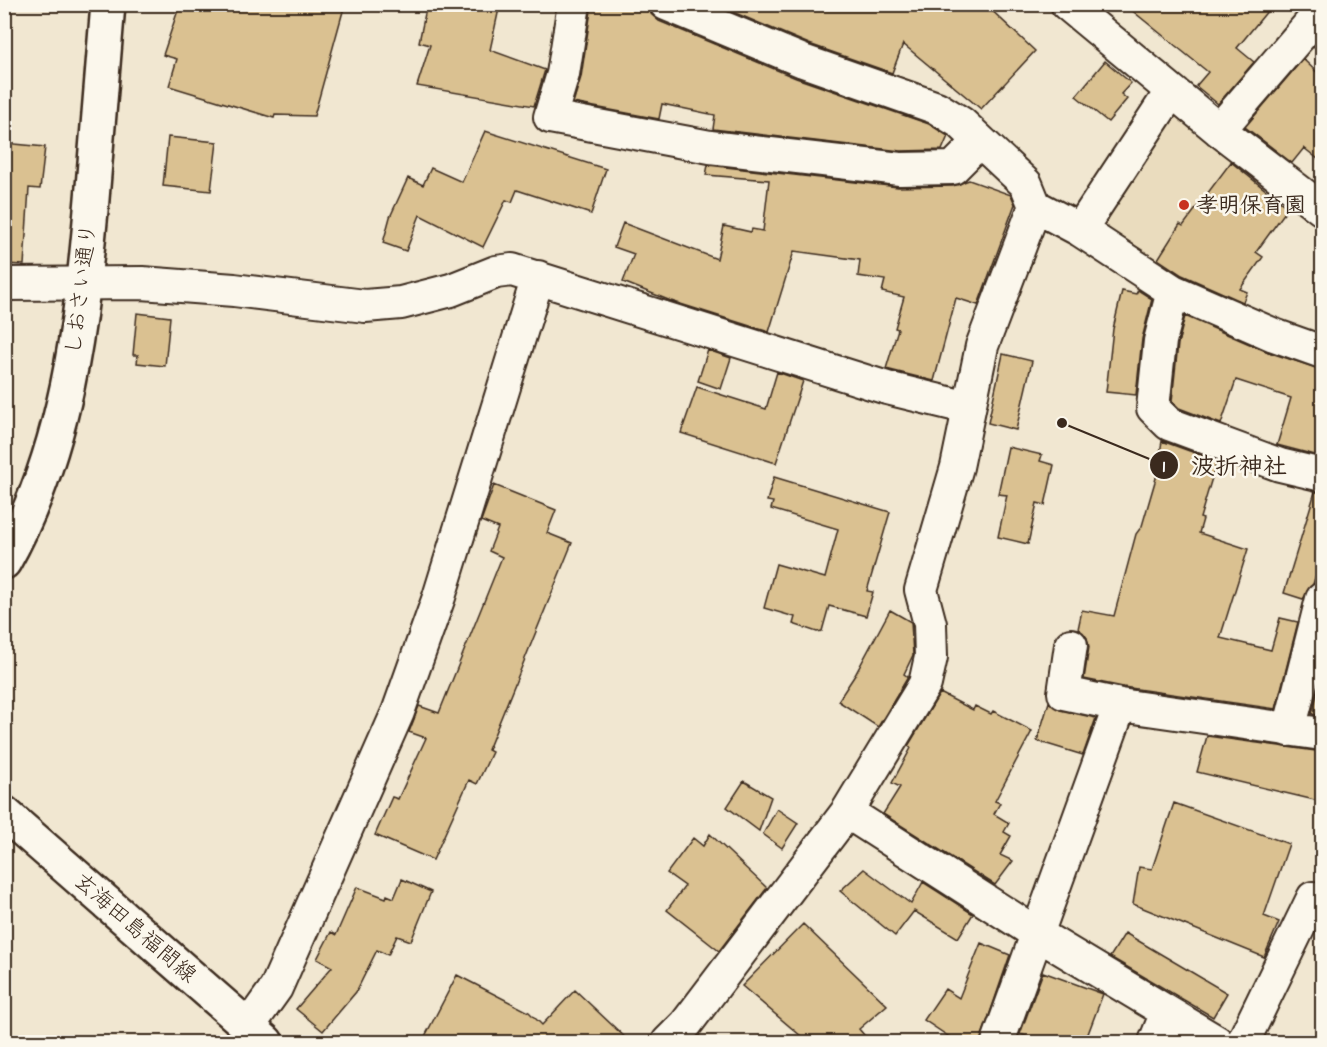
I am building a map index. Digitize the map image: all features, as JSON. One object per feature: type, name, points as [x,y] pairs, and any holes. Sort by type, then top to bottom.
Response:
[{"type":"street","name":"しおさい通り","points":[[4,562],[42,481],[68,395],[85,284],[108,4]]},
{"type":"street","points":[[574,4],[563,74],[550,117],[710,147],[900,169],[953,168],[980,141]]},
{"type":"street","points":[[666,4],[803,61],[937,108],[961,123],[1026,184],[1035,206],[1080,230],[1173,291],[1274,335],[1323,352]]},
{"type":"street","points":[[1067,4],[1219,130],[1323,209]]},
{"type":"street","points":[[1219,130],[1323,10]]},
{"type":"street","points":[[1080,230],[1172,92]]},
{"type":"street","points":[[682,1036],[847,812],[925,684],[931,657],[930,624],[921,590],[957,467],[982,346],[1035,206]]},
{"type":"street","points":[[4,284],[142,283],[234,290],[365,306],[401,303],[451,290],[496,272],[512,270],[887,388],[969,408]]},
{"type":"street","points":[[257,1035],[398,712],[439,597],[538,277]]},
{"type":"street","points":[[1173,291],[1160,341],[1153,408],[1169,424],[1280,465],[1323,475]]},
{"type":"street","points":[[1289,730],[1323,599]]},
{"type":"street","points":[[1071,645],[1064,693],[1120,705],[1323,734]]},
{"type":"street","points":[[998,1042],[1039,935],[1120,705]]},
{"type":"street","points":[[847,812],[1039,935],[1217,1042]]},
{"type":"street","name":"玄海田島福間線","points":[[4,813],[257,1035]]},
{"type":"street","points":[[1243,1042],[1313,898],[1323,902]]},
{"type":"street","points":[[1155,1042],[1167,1012]]},
{"type":"shaded area","name":"孝明保育園","points":[[1175,112],[1270,181],[1194,288],[1100,230]]},
{"type":"building","points":[[180,4],[345,4],[314,116],[275,115],[274,118],[169,86],[177,59],[163,55]]},
{"type":"building","points":[[427,4],[500,4],[490,50],[545,70],[534,106],[417,86],[430,45],[419,42]]},
{"type":"building","points":[[592,4],[648,4],[651,14],[659,21],[796,78],[929,124],[948,136],[942,150],[901,151],[713,129],[715,115],[662,104],[659,119],[573,103],[581,77]]},
{"type":"building","points":[[714,4],[985,4],[1035,51],[981,109],[903,44],[892,73],[809,44]]},
{"type":"building","points":[[1124,4],[1273,4],[1237,48],[1254,62],[1218,104],[1196,86],[1208,72]]},
{"type":"building","points":[[1303,59],[1323,78],[1323,163],[1304,148],[1292,163],[1245,127]]},
{"type":"building","points":[[1105,61],[1131,83],[1121,94],[1127,99],[1108,122],[1076,96]]},
{"type":"building","points":[[485,131],[606,169],[591,214],[517,190],[512,202],[506,200],[483,247],[420,215],[406,251],[383,243],[390,217],[408,178],[423,185],[431,168],[462,182]]},
{"type":"building","points":[[168,137],[217,142],[211,191],[163,186]]},
{"type":"building","points":[[4,143],[45,147],[40,189],[29,188],[24,265],[4,264]]},
{"type":"building","points":[[1231,162],[1288,208],[1256,252],[1263,257],[1240,289],[1247,292],[1243,302],[1182,275],[1158,259],[1180,224],[1183,226]]},
{"type":"building","points":[[708,165],[898,187],[953,186],[969,180],[1011,195],[1015,204],[978,305],[956,298],[934,381],[886,369],[898,329],[895,328],[904,297],[882,292],[885,280],[858,276],[860,260],[794,251],[769,332],[671,301],[623,282],[634,254],[614,247],[623,223],[717,259],[724,226],[751,232],[752,229],[763,231],[769,180],[706,175]]},
{"type":"building","points":[[1138,290],[1152,299],[1142,339],[1136,395],[1106,392],[1113,329],[1122,291],[1136,294]]},
{"type":"building","points":[[137,313],[170,317],[165,366],[137,363],[138,355],[133,355]]},
{"type":"building","points":[[1185,316],[1268,352],[1323,370],[1323,457],[1277,445],[1291,398],[1236,380],[1221,424],[1179,408],[1172,401],[1178,344]]},
{"type":"building","points":[[708,350],[731,358],[721,389],[698,381]]},
{"type":"building","points":[[1003,354],[1032,361],[1016,430],[988,423]]},
{"type":"building","points":[[777,372],[803,381],[776,463],[681,433],[697,387],[766,409]]},
{"type":"building","points":[[1162,441],[1217,461],[1200,518],[1203,519],[1199,533],[1248,549],[1220,638],[1271,650],[1280,618],[1298,622],[1276,709],[1123,687],[1084,679],[1089,647],[1087,638],[1078,629],[1082,610],[1114,616],[1136,534],[1142,526],[1156,478]]},
{"type":"building","points":[[1008,447],[1042,455],[1040,461],[1054,465],[1045,505],[1037,503],[1028,544],[998,537],[1007,495],[998,494]]},
{"type":"building","points":[[774,477],[890,512],[867,591],[873,592],[866,616],[829,606],[822,631],[817,632],[793,624],[795,617],[764,608],[776,564],[825,578],[838,529],[771,509],[773,502],[767,501]]},
{"type":"building","points":[[494,485],[556,510],[547,533],[572,543],[488,750],[492,752],[477,784],[469,780],[433,860],[375,835],[392,797],[398,799],[426,738],[409,732],[419,706],[439,713],[502,557],[489,551],[498,528],[481,521]]},
{"type":"building","points":[[1315,492],[1323,492],[1323,553],[1313,584],[1303,599],[1284,593]]},
{"type":"building","points":[[890,610],[911,622],[913,655],[904,674],[908,677],[878,727],[838,701],[855,675]]},
{"type":"building","points":[[1323,671],[1323,716],[1312,714]]},
{"type":"building","points":[[940,693],[973,710],[975,706],[991,714],[993,711],[1032,731],[995,801],[1000,803],[994,814],[1009,823],[1004,832],[1011,836],[1000,855],[1013,861],[995,885],[883,814],[900,787],[892,783],[911,748],[908,746]]},
{"type":"building","points":[[1049,702],[1060,710],[1096,718],[1083,755],[1037,741]]},
{"type":"building","points":[[1207,736],[1323,752],[1323,802],[1197,772]]},
{"type":"building","points":[[744,781],[771,797],[759,831],[727,807]]},
{"type":"building","points":[[1174,803],[1289,844],[1264,916],[1279,922],[1264,957],[1133,904],[1139,867],[1152,869]]},
{"type":"building","points":[[777,809],[798,823],[782,848],[763,834]]},
{"type":"building","points":[[710,834],[767,888],[719,951],[667,910],[685,886],[667,873],[693,838],[703,846]]},
{"type":"building","points":[[864,869],[911,904],[923,882],[973,914],[958,938],[914,911],[895,936],[840,891]]},
{"type":"building","points":[[402,879],[431,892],[411,941],[397,936],[388,955],[377,950],[356,992],[323,1031],[296,1009],[332,967],[317,959],[331,932],[336,935],[357,887],[386,898],[387,895],[394,898]]},
{"type":"building","points":[[803,924],[887,1005],[859,1029],[870,1042],[808,1042],[742,986]]},
{"type":"building","points":[[1125,933],[1227,993],[1213,1017],[1110,957]]},
{"type":"building","points":[[981,943],[1010,955],[980,1042],[957,1042],[924,1020],[945,989],[959,998]]},
{"type":"building","points":[[1043,972],[1103,994],[1086,1039],[1077,1036],[1074,1042],[1043,1042],[1020,1034]]},
{"type":"building","points":[[457,975],[529,1012],[542,1025],[575,990],[630,1042],[422,1042]]},
{"type":"place","name":"孝明保育園","points":[[1184,205]]},
{"type":"place","name":"波折神社","points":[[1062,423]]}]
